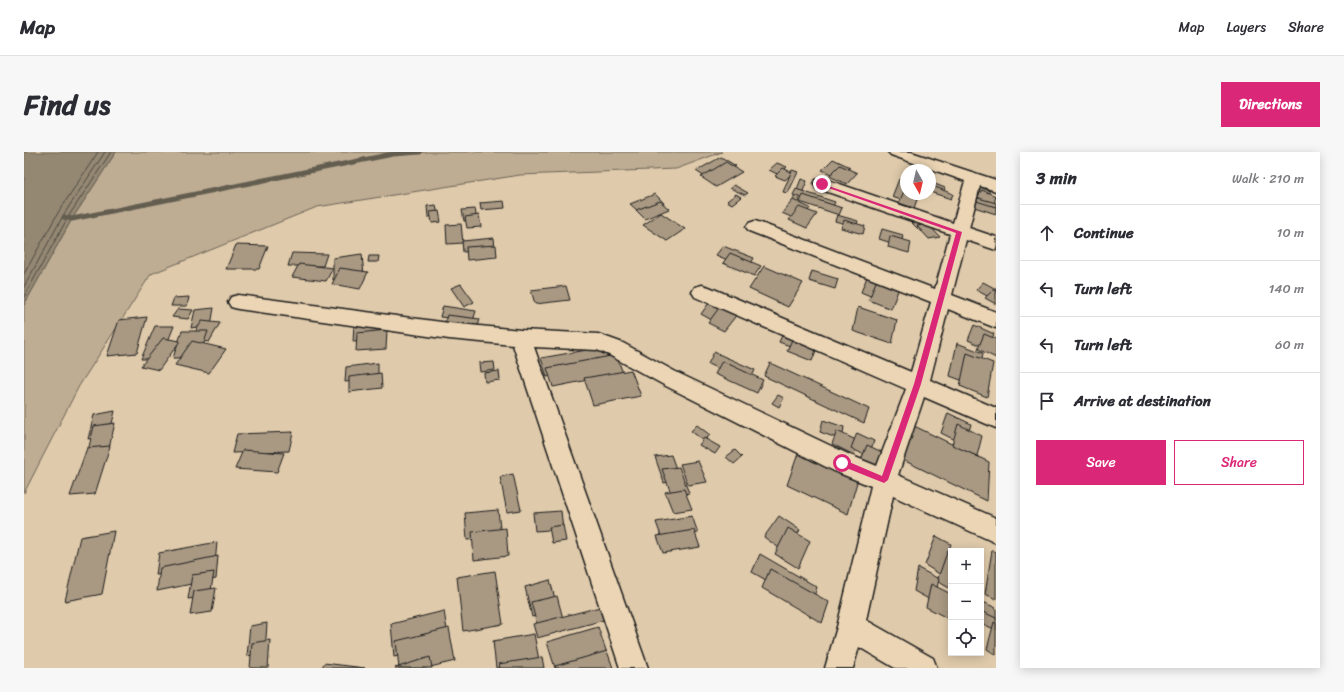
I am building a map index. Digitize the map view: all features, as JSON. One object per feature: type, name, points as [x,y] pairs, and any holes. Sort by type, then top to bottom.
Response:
[{"type":"street","points":[[896,152],[996,186]]},
{"type":"street","points":[[839,668],[851,627],[884,480],[918,384],[974,179]]},
{"type":"street","points":[[822,184],[996,244]]},
{"type":"street","points":[[755,226],[996,320]]},
{"type":"street","points":[[702,292],[996,418]]},
{"type":"street","points":[[238,302],[449,331],[521,338],[598,342],[616,348],[682,385],[842,463],[884,480],[996,531]]},
{"type":"street","points":[[521,338],[634,668]]},
{"type":"street","points":[[851,627],[923,668]]},
{"type":"shaded area","points":[[116,152],[722,152],[676,169],[520,175],[317,207],[151,274],[79,386],[24,493],[24,305],[72,219]]},
{"type":"water","points":[[24,152],[116,152],[72,219],[24,305]]},
{"type":"building","points":[[721,157],[736,166],[711,181],[696,171]]},
{"type":"building","points":[[833,159],[850,167],[840,178],[822,170]]},
{"type":"building","points":[[726,162],[742,172],[716,187],[701,177]]},
{"type":"building","points":[[777,163],[787,167],[779,175],[769,170]]},
{"type":"building","points":[[840,165],[857,173],[847,184],[829,176]]},
{"type":"building","points":[[783,168],[793,173],[785,180],[775,176]]},
{"type":"building","points":[[792,170],[798,172],[788,193],[783,192]]},
{"type":"building","points":[[801,179],[807,181],[798,203],[792,202]]},
{"type":"building","points":[[899,179],[900,179],[900,200],[892,197]]},
{"type":"building","points":[[936,184],[945,188],[943,193],[936,191]]},
{"type":"building","points":[[973,184],[990,191],[985,198],[968,191]]},
{"type":"building","points":[[734,185],[748,193],[745,195],[730,188]]},
{"type":"building","points":[[936,187],[953,194],[951,199],[936,194]]},
{"type":"building","points":[[796,189],[835,202],[832,208],[793,195]]},
{"type":"building","points":[[982,190],[996,196],[994,204],[977,197]]},
{"type":"building","points":[[655,194],[664,203],[639,212],[630,204]]},
{"type":"building","points":[[736,194],[741,197],[732,204],[727,201]]},
{"type":"building","points":[[964,194],[996,203],[996,210],[963,200]]},
{"type":"building","points":[[803,195],[842,208],[839,215],[800,202]]},
{"type":"building","points":[[793,200],[810,208],[800,221],[782,213]]},
{"type":"building","points":[[900,200],[917,200],[914,208],[899,203]]},
{"type":"building","points":[[973,200],[996,207],[996,214],[971,206]]},
{"type":"building","points":[[504,201],[505,208],[481,210],[480,203]]},
{"type":"building","points":[[660,201],[669,209],[645,219],[636,210]]},
{"type":"building","points":[[436,205],[438,216],[428,217],[427,206]]},
{"type":"building","points":[[799,207],[817,214],[807,228],[789,220]]},
{"type":"building","points":[[475,209],[477,220],[464,221],[462,210]]},
{"type":"building","points":[[439,211],[441,222],[432,223],[430,212]]},
{"type":"building","points":[[661,213],[685,229],[667,241],[643,225]]},
{"type":"building","points":[[479,215],[481,227],[467,228],[465,217]]},
{"type":"building","points":[[837,215],[858,221],[856,227],[835,221]]},
{"type":"building","points":[[920,218],[932,230],[921,232],[909,220]]},
{"type":"building","points":[[844,220],[865,226],[863,234],[841,228]]},
{"type":"building","points":[[461,224],[463,243],[447,244],[446,225]]},
{"type":"building","points":[[928,224],[940,237],[929,239],[917,226]]},
{"type":"building","points":[[882,229],[903,235],[901,246],[879,239]]},
{"type":"building","points":[[890,236],[911,242],[909,253],[888,247]]},
{"type":"building","points":[[494,238],[495,249],[463,252],[462,241]]},
{"type":"building","points":[[236,245],[268,246],[259,269],[226,269]]},
{"type":"building","points":[[496,245],[497,257],[467,260],[466,247]]},
{"type":"building","points":[[723,246],[754,258],[748,269],[716,255]]},
{"type":"building","points":[[292,253],[327,254],[323,266],[288,266]]},
{"type":"building","points":[[730,253],[761,266],[754,276],[723,263]]},
{"type":"building","points":[[362,254],[364,276],[333,280],[333,258]]},
{"type":"building","points":[[369,256],[379,256],[378,262],[368,262]]},
{"type":"building","points":[[299,264],[333,268],[326,281],[292,277]]},
{"type":"building","points":[[764,266],[803,283],[788,307],[749,289]]},
{"type":"building","points":[[340,268],[368,272],[360,289],[332,284]]},
{"type":"building","points":[[812,271],[838,279],[835,289],[809,281]]},
{"type":"building","points":[[869,272],[891,280],[882,301],[861,292]]},
{"type":"building","points":[[877,279],[899,288],[891,309],[869,300]]},
{"type":"building","points":[[983,282],[996,289],[996,292],[991,298],[976,290]]},
{"type":"building","points":[[461,284],[474,302],[464,307],[451,288]]},
{"type":"building","points":[[566,286],[570,300],[535,304],[531,290]]},
{"type":"building","points":[[993,290],[996,291],[996,304],[985,298]]},
{"type":"building","points":[[714,296],[730,304],[717,323],[701,314]]},
{"type":"building","points":[[189,297],[187,306],[171,306],[174,298]]},
{"type":"building","points":[[721,305],[738,313],[724,331],[708,323]]},
{"type":"building","points":[[443,306],[476,311],[473,321],[440,317]]},
{"type":"building","points":[[858,307],[897,320],[892,344],[853,331]]},
{"type":"building","points":[[214,308],[211,325],[191,328],[195,310]]},
{"type":"building","points":[[178,309],[193,310],[188,319],[172,317]]},
{"type":"building","points":[[447,315],[480,319],[477,330],[444,325]]},
{"type":"building","points":[[147,317],[137,353],[107,356],[119,320]]},
{"type":"building","points":[[202,321],[220,323],[209,342],[191,339]]},
{"type":"building","points":[[383,321],[383,339],[353,342],[354,324]]},
{"type":"building","points":[[974,325],[994,334],[988,349],[968,340]]},
{"type":"building","points":[[155,326],[174,326],[161,359],[141,359]]},
{"type":"building","points":[[786,327],[809,336],[804,351],[779,342]]},
{"type":"building","points":[[387,330],[386,349],[356,351],[357,333]]},
{"type":"building","points":[[182,331],[208,331],[199,358],[173,358]]},
{"type":"building","points":[[984,334],[996,339],[996,358],[978,349]]},
{"type":"building","points":[[794,335],[818,345],[812,361],[787,351]]},
{"type":"building","points":[[163,338],[180,341],[159,370],[141,366]]},
{"type":"building","points":[[192,341],[226,349],[209,373],[175,365]]},
{"type":"building","points":[[957,343],[983,353],[977,386],[950,376]]},
{"type":"building","points":[[610,346],[617,364],[547,377],[541,358]]},
{"type":"building","points":[[714,352],[755,370],[749,383],[708,364]]},
{"type":"building","points":[[967,353],[993,363],[987,397],[960,386]]},
{"type":"building","points":[[616,355],[623,373],[553,387],[547,368]]},
{"type":"building","points":[[722,361],[763,380],[757,393],[715,374]]},
{"type":"building","points":[[494,362],[495,370],[480,372],[479,363]]},
{"type":"building","points":[[378,363],[378,378],[345,382],[346,367]]},
{"type":"building","points":[[770,363],[869,409],[864,423],[764,376]]},
{"type":"building","points":[[631,370],[641,396],[593,405],[584,378]]},
{"type":"building","points":[[499,371],[500,380],[485,382],[484,373]]},
{"type":"building","points":[[381,373],[382,388],[349,392],[349,377]]},
{"type":"building","points":[[778,395],[784,398],[779,407],[772,403]]},
{"type":"building","points":[[115,411],[109,436],[88,439],[94,415]]},
{"type":"building","points":[[948,413],[971,424],[965,445],[941,433]]},
{"type":"building","points":[[823,420],[844,427],[842,440],[820,432]]},
{"type":"building","points":[[115,423],[109,448],[88,451],[94,426]]},
{"type":"building","points":[[910,424],[989,462],[987,501],[899,458]]},
{"type":"building","points":[[958,424],[982,436],[977,456],[952,445]]},
{"type":"building","points":[[697,425],[710,435],[704,441],[691,431]]},
{"type":"building","points":[[837,431],[858,441],[854,455],[832,444]]},
{"type":"building","points":[[293,432],[289,451],[232,453],[237,434]]},
{"type":"building","points":[[857,433],[874,441],[868,457],[851,448]]},
{"type":"building","points":[[704,438],[720,447],[715,454],[699,445]]},
{"type":"building","points":[[867,445],[884,453],[878,469],[861,460]]},
{"type":"building","points":[[110,446],[95,494],[70,496],[87,448]]},
{"type":"building","points":[[800,448],[859,475],[848,514],[787,485]]},
{"type":"building","points":[[243,450],[284,453],[277,472],[235,469]]},
{"type":"building","points":[[735,450],[742,457],[734,464],[726,457]]},
{"type":"building","points":[[671,455],[680,480],[664,483],[655,457]]},
{"type":"building","points":[[698,461],[707,482],[688,485],[680,464]]},
{"type":"building","points":[[679,467],[689,493],[672,496],[662,469]]},
{"type":"building","points":[[513,474],[521,510],[507,512],[500,477]]},
{"type":"building","points":[[684,489],[692,509],[673,512],[665,492]]},
{"type":"building","points":[[498,510],[501,537],[467,540],[465,513]]},
{"type":"building","points":[[561,511],[563,529],[535,531],[533,513]]},
{"type":"building","points":[[692,516],[698,533],[662,539],[656,522]]},
{"type":"building","points":[[779,516],[800,530],[786,553],[764,537]]},
{"type":"building","points":[[563,525],[566,541],[552,543],[549,527]]},
{"type":"building","points":[[506,528],[508,556],[474,560],[472,532]]},
{"type":"building","points":[[788,528],[810,541],[798,568],[775,554]]},
{"type":"building","points":[[694,530],[700,547],[663,553],[657,536]]},
{"type":"building","points":[[114,531],[102,594],[65,601],[80,537]]},
{"type":"building","points":[[936,536],[951,544],[950,548],[948,548],[948,553],[941,575],[925,565]]},
{"type":"building","points":[[217,542],[215,564],[156,575],[159,553]]},
{"type":"building","points":[[948,550],[948,587],[937,581]]},
{"type":"building","points":[[992,550],[996,552],[996,599],[985,594]]},
{"type":"building","points":[[760,554],[817,587],[811,606],[752,572]]},
{"type":"building","points":[[218,556],[216,579],[157,591],[160,568]]},
{"type":"building","points":[[918,568],[939,579],[934,602],[914,591]]},
{"type":"building","points":[[770,569],[829,602],[822,623],[762,588]]},
{"type":"building","points":[[495,571],[503,624],[463,631],[457,577]]},
{"type":"building","points":[[214,572],[210,596],[188,599],[192,575]]},
{"type":"building","points":[[550,580],[558,610],[532,617],[525,587]]},
{"type":"building","points":[[931,584],[948,592],[947,618],[926,607]]},
{"type":"building","points":[[216,588],[212,612],[190,615],[194,591]]},
{"type":"building","points":[[557,596],[565,626],[539,633],[531,602]]},
{"type":"building","points":[[984,602],[996,608],[996,620],[984,614]]},
{"type":"building","points":[[600,607],[604,620],[537,638],[533,624]]},
{"type":"building","points":[[444,611],[449,643],[394,657],[391,624]]},
{"type":"building","points":[[984,612],[996,618],[996,630],[984,624]]},
{"type":"building","points":[[994,622],[996,624],[996,655],[987,649]]},
{"type":"building","points":[[267,623],[265,653],[247,656],[250,626]]},
{"type":"building","points":[[598,627],[611,665],[601,668],[555,668],[547,642]]},
{"type":"building","points":[[449,628],[455,661],[426,668],[399,668],[396,641]]},
{"type":"building","points":[[534,634],[539,660],[496,668],[493,641]]},
{"type":"building","points":[[270,640],[268,668],[250,668],[252,643]]},
{"type":"building","points":[[607,651],[613,668],[555,668],[555,666]]},
{"type":"building","points":[[430,657],[432,668],[395,668]]},
{"type":"building","points":[[542,657],[544,668],[500,668],[499,664]]},
{"type":"building","points":[[324,663],[365,668],[322,668]]},
{"type":"waterway","points":[[64,217],[72,219],[393,154],[420,152]]},
{"type":"route","points":[[822,184],[959,232],[918,384],[884,480],[842,463]]}]
